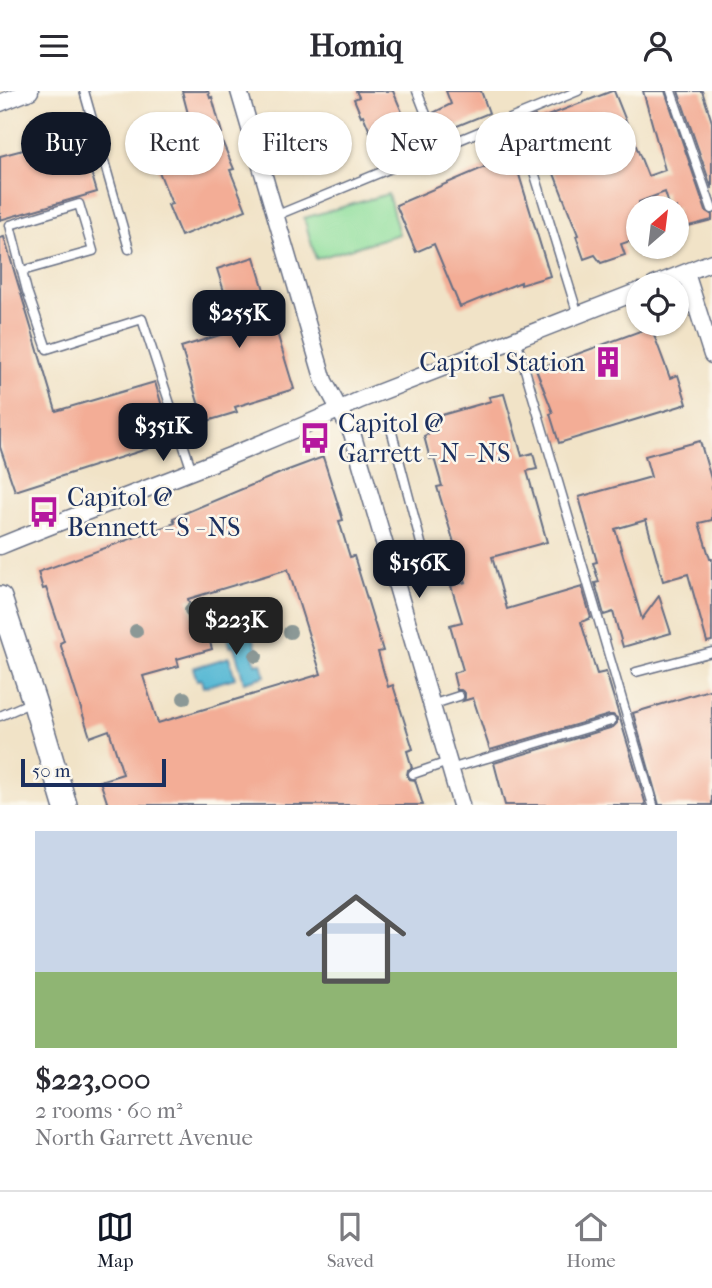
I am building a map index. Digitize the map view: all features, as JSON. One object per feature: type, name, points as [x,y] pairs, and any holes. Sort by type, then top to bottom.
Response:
[{"type":"street","points":[[0,103],[30,91]]},
{"type":"street","points":[[239,91],[324,381],[352,433],[461,805]]},
{"type":"street","points":[[686,273],[712,262]]},
{"type":"street","points":[[689,282],[712,355]]},
{"type":"street","points":[[0,546],[270,441],[360,400],[626,296]]},
{"type":"street","points":[[0,598],[65,805]]},
{"type":"lane","points":[[83,91],[129,249]]},
{"type":"lane","points":[[417,91],[425,112]]},
{"type":"lane","points":[[461,139],[578,91]]},
{"type":"lane","points":[[671,91],[712,209]]},
{"type":"lane","points":[[275,216],[374,175]]},
{"type":"lane","points":[[535,175],[578,315]]},
{"type":"lane","points":[[22,271],[93,251],[79,204],[10,225],[22,271],[47,349],[142,319],[192,471]]},
{"type":"lane","points":[[516,339],[653,805]]},
{"type":"lane","points":[[389,563],[416,555],[422,547],[390,425]]},
{"type":"lane","points":[[636,671],[712,652]]},
{"type":"lane","points":[[431,705],[460,697]]},
{"type":"lane","points":[[0,716],[34,701]]},
{"type":"lane","points":[[414,774],[611,721]]},
{"type":"green space","points":[[388,194],[399,234],[316,259],[304,218]]},
{"type":"water","points":[[247,614],[257,650],[252,652],[256,664],[261,663],[265,676],[244,682],[234,646],[230,647],[222,621]]},
{"type":"water","points":[[229,657],[235,678],[203,687],[193,668]]},
{"type":"building","points":[[182,91],[208,91],[216,112],[188,112]]},
{"type":"building","points":[[356,91],[393,91],[402,112],[366,112],[366,122],[354,99],[359,97]]},
{"type":"building","points":[[446,91],[481,91],[489,112],[475,112],[475,119],[461,124],[461,112],[435,112],[451,104]]},
{"type":"building","points":[[614,91],[622,112],[558,112]]},
{"type":"building","points":[[643,91],[665,91],[706,211],[712,215],[712,220],[690,226],[690,196],[666,196],[665,192],[655,196],[626,196],[626,242],[621,244],[625,255],[601,263],[595,255],[584,259],[576,236],[578,235],[555,175],[636,175],[636,146],[648,176],[665,170]]},
{"type":"building","points":[[678,91],[702,91],[712,122],[712,189]]},
{"type":"building","points":[[224,146],[234,169],[230,170],[246,210],[181,236],[168,205],[172,204],[160,175],[224,175]]},
{"type":"building","points":[[21,150],[21,175],[92,175],[97,192],[0,220],[0,156]]},
{"type":"building","points":[[475,171],[475,175],[519,175],[550,276],[521,285],[521,282],[460,307],[434,244],[416,252],[396,205]]},
{"type":"building","points":[[4,237],[56,411],[155,382],[172,441],[15,491],[0,447],[0,238]]},
{"type":"building","points":[[254,257],[294,389],[235,407],[237,412],[204,422],[181,347],[236,330],[217,269]]},
{"type":"building","points":[[626,336],[654,336],[670,378],[678,375],[687,404],[559,443],[550,414],[553,413],[536,369]]},
{"type":"building","points":[[504,394],[522,456],[533,453],[537,469],[527,471],[547,542],[492,557],[507,609],[582,587],[591,618],[581,622],[597,674],[606,672],[646,805],[505,805],[494,763],[613,727],[617,718],[609,715],[490,750],[473,698],[463,701],[465,693],[457,690],[453,673],[463,670],[450,625],[462,622],[451,586],[466,582],[437,487],[442,486],[434,458],[430,459],[424,436],[428,434],[424,420],[491,401],[489,397]]},
{"type":"building","points":[[700,441],[712,482],[712,520],[699,523],[712,559],[712,641],[707,642],[688,574],[663,581],[646,520],[615,529],[642,619],[659,596],[671,633],[623,647],[613,612],[604,615],[595,583],[599,582],[593,563],[597,562],[579,497],[651,477],[645,456]]},
{"type":"building","points":[[323,457],[343,520],[339,521],[350,557],[354,556],[383,651],[378,652],[388,687],[393,685],[413,749],[407,751],[412,768],[407,775],[409,779],[415,780],[423,805],[108,805],[100,781],[123,774],[109,730],[90,737],[60,643],[64,641],[38,572],[175,523],[173,518]],"holes":[[[288,569],[321,674],[158,723],[143,676],[179,666],[177,659],[212,649],[206,628],[197,631],[188,599]]]},
{"type":"building","points":[[712,689],[712,805],[659,805],[633,713]]},
{"type":"place","name":"Capitol Station","points":[[608,362]]},
{"type":"place","name":"Capitol @ Garrett - N - NS","points":[[315,438]]},
{"type":"place","name":"Capitol @ Bennett - S - NS","points":[[44,512]]}]
